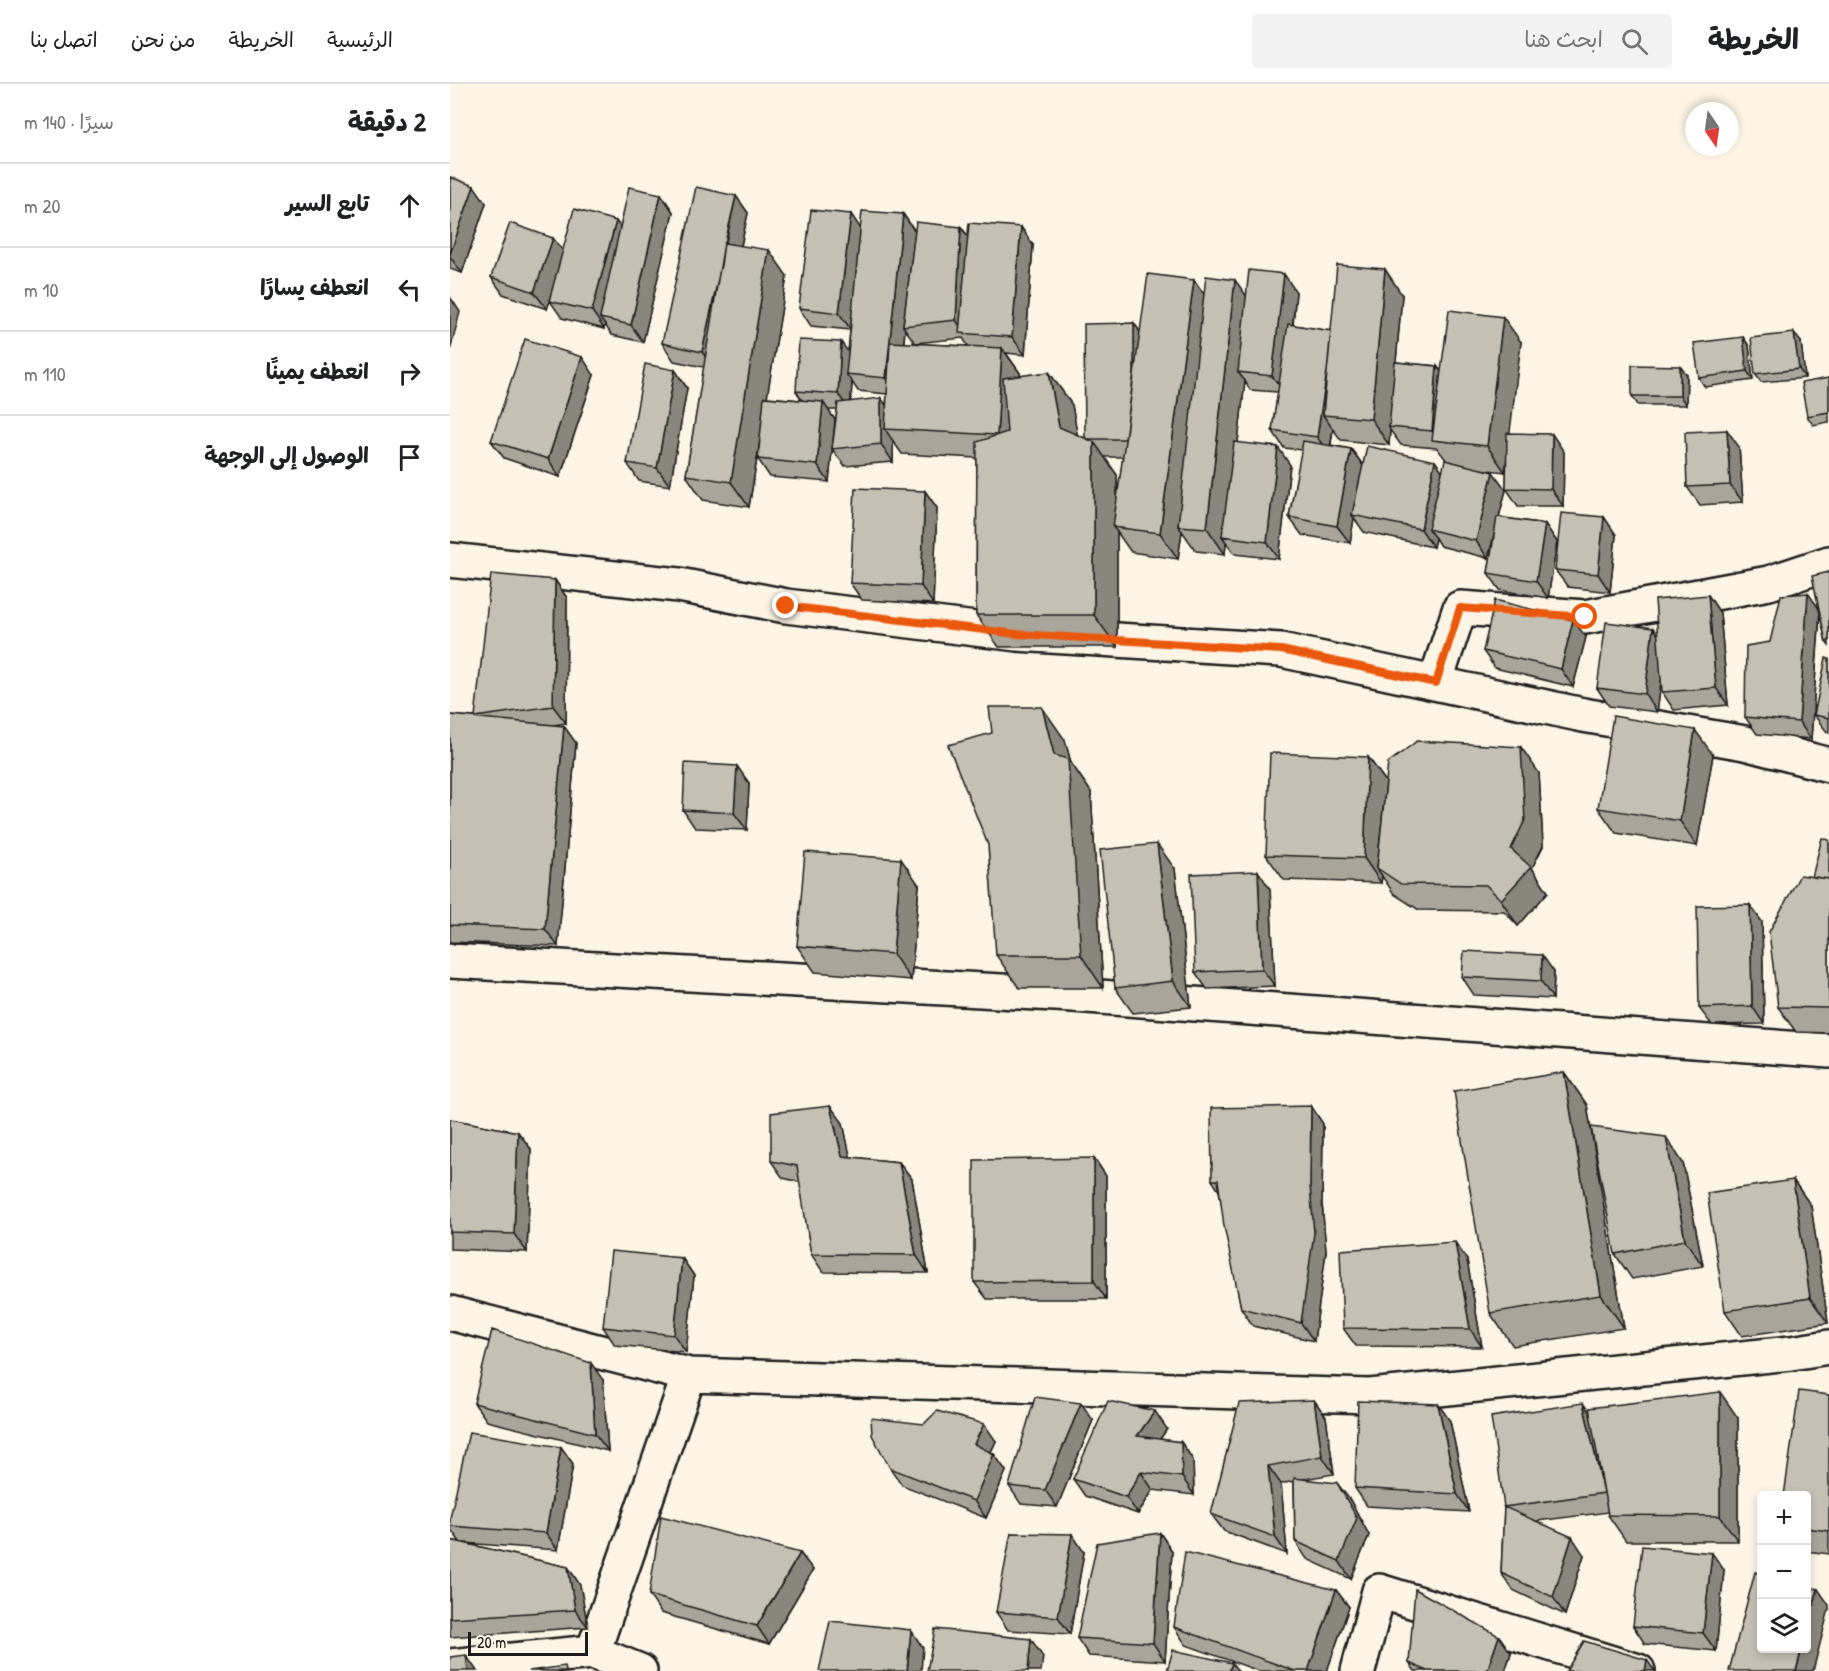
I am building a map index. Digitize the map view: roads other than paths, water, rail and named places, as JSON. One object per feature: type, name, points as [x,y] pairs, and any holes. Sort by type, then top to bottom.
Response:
[{"type":"street","points":[[450,560],[679,585],[786,606],[1017,634],[1281,650],[1583,715],[1745,743],[1829,765]]},
{"type":"street","points":[[1436,683],[1460,608],[1585,617],[1768,583],[1829,563]]},
{"type":"street","points":[[450,961],[1073,994],[1829,1051]]},
{"type":"street","points":[[450,1313],[689,1375],[1370,1395],[1791,1353],[1829,1347]]},
{"type":"street","points":[[593,1652],[689,1375]]},
{"type":"street","points":[[1358,1671],[1379,1591],[1638,1671]]},
{"type":"street","points":[[450,1666],[593,1652],[640,1671]]}]
